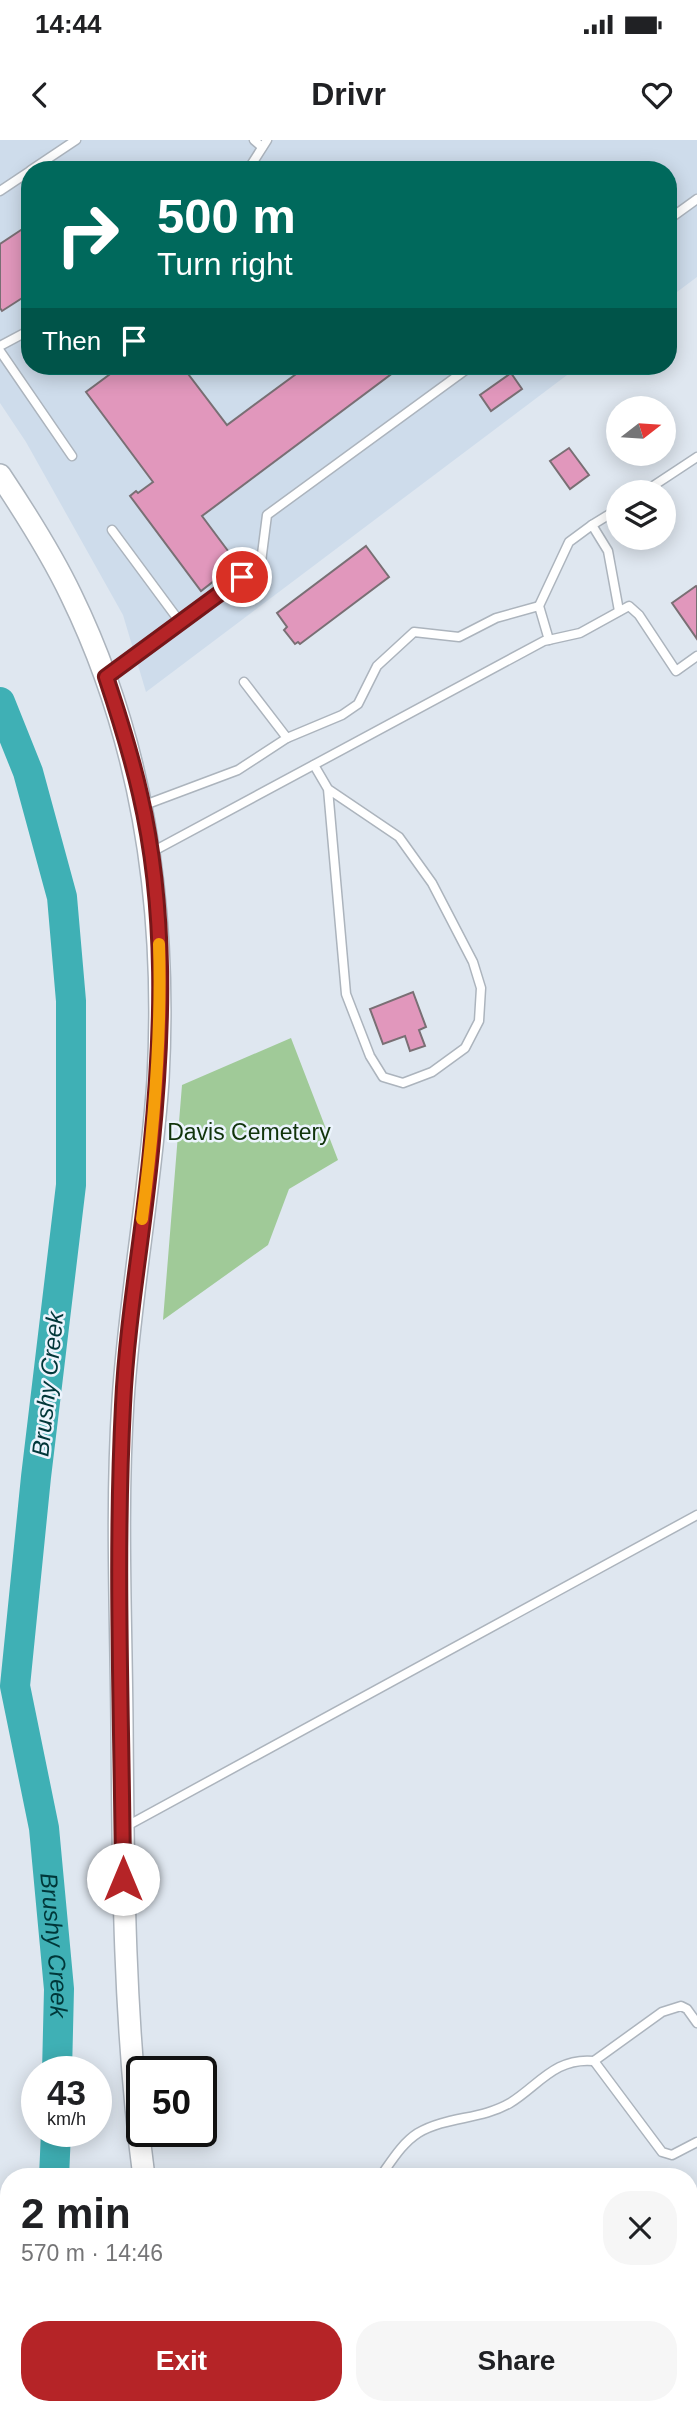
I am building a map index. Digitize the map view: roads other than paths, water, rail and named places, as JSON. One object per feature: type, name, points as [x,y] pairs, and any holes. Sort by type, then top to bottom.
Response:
[{"type":"main road","points":[[0,475],[38,532],[71,595],[106,677],[123,728],[142,806],[157,910],[160,986],[158,1080],[132,1298],[123,1403],[120,1509],[124,1930],[129,2027],[143,2168]]},
{"type":"lane","points":[[44,161],[76,140]]},
{"type":"lane","points":[[254,140],[265,144],[254,161]]},
{"type":"lane","points":[[0,191],[21,176]]},
{"type":"lane","points":[[677,214],[697,200]]},
{"type":"lane","points":[[21,336],[0,349],[72,456]]},
{"type":"lane","points":[[106,677],[261,562],[267,515],[459,375]]},
{"type":"lane","points":[[662,480],[697,457]]},
{"type":"lane","points":[[549,640],[539,606],[569,542],[606,516]]},
{"type":"lane","points":[[592,525],[608,551],[619,611]]},
{"type":"lane","points":[[112,530],[180,622]]},
{"type":"lane","points":[[142,806],[238,770],[287,738],[342,715],[358,704],[377,667],[414,632],[459,637],[496,618],[539,606]]},
{"type":"lane","points":[[150,853],[549,640],[580,633],[629,606],[639,615],[676,671],[697,656]]},
{"type":"lane","points":[[244,682],[287,738]]},
{"type":"lane","points":[[314,765],[328,789],[346,994],[370,1056],[383,1077],[403,1083],[432,1072],[464,1048],[479,1021],[481,988],[473,962],[432,883],[399,837],[328,789]]},
{"type":"lane","points":[[123,1828],[697,1515]]},
{"type":"lane","points":[[387,2168],[407,2140],[421,2131],[448,2120],[478,2117],[510,2103],[558,2068],[586,2060],[594,2061],[662,2012],[681,2006],[687,2009],[697,2023]]},
{"type":"lane","points":[[594,2061],[662,2152],[672,2155],[697,2141]]},
{"type":"waterway","name":"Brushy Creek","points":[[0,702],[28,772],[62,897],[71,1001],[71,1185],[36,1477],[15,1686],[44,1828],[59,1989],[57,2056]]},
{"type":"waterway","name":"Brushy Creek","points":[[54,2168],[55,2147]]},
{"type":"park label","name":"Davis Cemetery","points":[[249,1132]]}]
